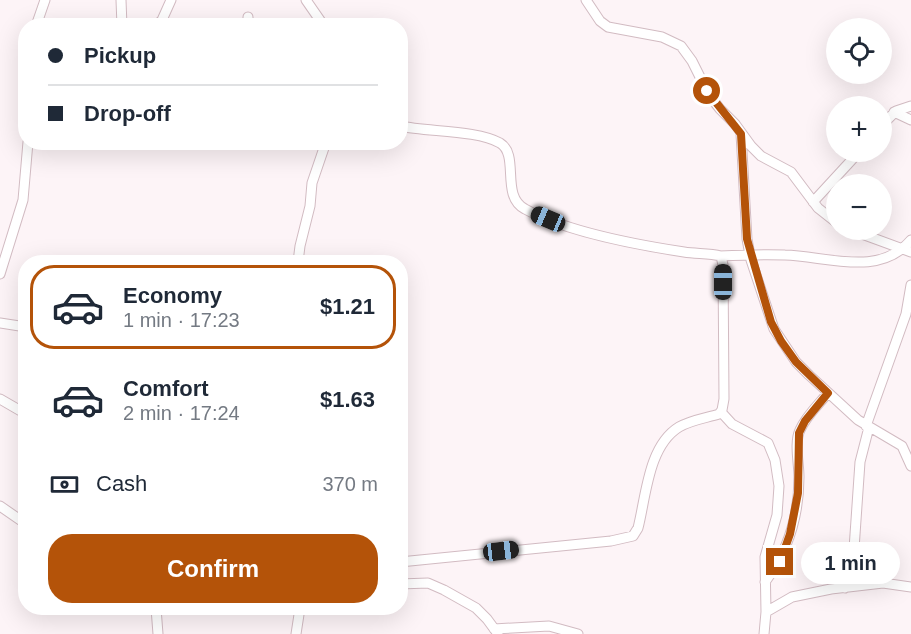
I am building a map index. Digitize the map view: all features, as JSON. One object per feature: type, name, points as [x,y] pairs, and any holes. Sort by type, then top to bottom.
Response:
[{"type":"street","points":[[39,18],[45,0]]},
{"type":"street","points":[[121,0],[122,18]]},
{"type":"street","points":[[163,18],[171,0]]},
{"type":"street","points":[[306,0],[318,18]]},
{"type":"street","points":[[586,0],[600,21],[608,27],[662,37],[681,46],[692,61],[709,95],[741,134],[758,153],[790,172],[826,216]]},
{"type":"street","points":[[894,112],[911,106]]},
{"type":"street","points":[[894,112],[911,120]]},
{"type":"street","points":[[408,127],[483,137],[502,145],[508,154],[513,194],[516,201],[525,209],[548,219],[628,241],[682,252],[720,256],[784,255],[849,262],[881,260],[907,251]]},
{"type":"street","points":[[741,134],[746,232],[750,256],[769,318],[777,335],[796,362],[846,410],[868,426],[907,448],[911,466]]},
{"type":"street","points":[[0,274],[23,200],[27,150]]},
{"type":"street","points":[[299,255],[310,206],[312,183],[323,150]]},
{"type":"street","points":[[813,202],[850,162]]},
{"type":"street","points":[[878,240],[907,251]]},
{"type":"street","points":[[907,251],[911,240]]},
{"type":"street","points":[[720,256],[723,270],[724,399],[722,412],[732,424],[768,443],[775,460],[779,480],[779,500],[773,530],[765,553],[764,634]]},
{"type":"street","points":[[845,588],[854,549],[860,462],[868,426],[906,314],[911,285]]},
{"type":"street","points":[[0,322],[18,325]]},
{"type":"street","points":[[765,582],[780,562],[792,526],[798,493],[799,433],[805,421],[828,393]]},
{"type":"street","points":[[0,399],[18,409]]},
{"type":"street","points":[[408,561],[633,537],[638,528],[651,469],[666,439],[683,425],[722,412]]},
{"type":"street","points":[[0,506],[18,518]]},
{"type":"street","points":[[766,612],[792,597],[883,583],[911,587]]},
{"type":"street","points":[[408,585],[432,584],[476,608],[496,631],[554,626],[578,634]]},
{"type":"street","points":[[157,615],[158,634]]},
{"type":"street","points":[[296,634],[299,615]]},
{"type":"route","points":[[707,91],[741,134],[747,239],[751,260],[771,322],[796,362],[828,393],[805,421],[799,433],[798,493],[788,543],[780,562]]}]
